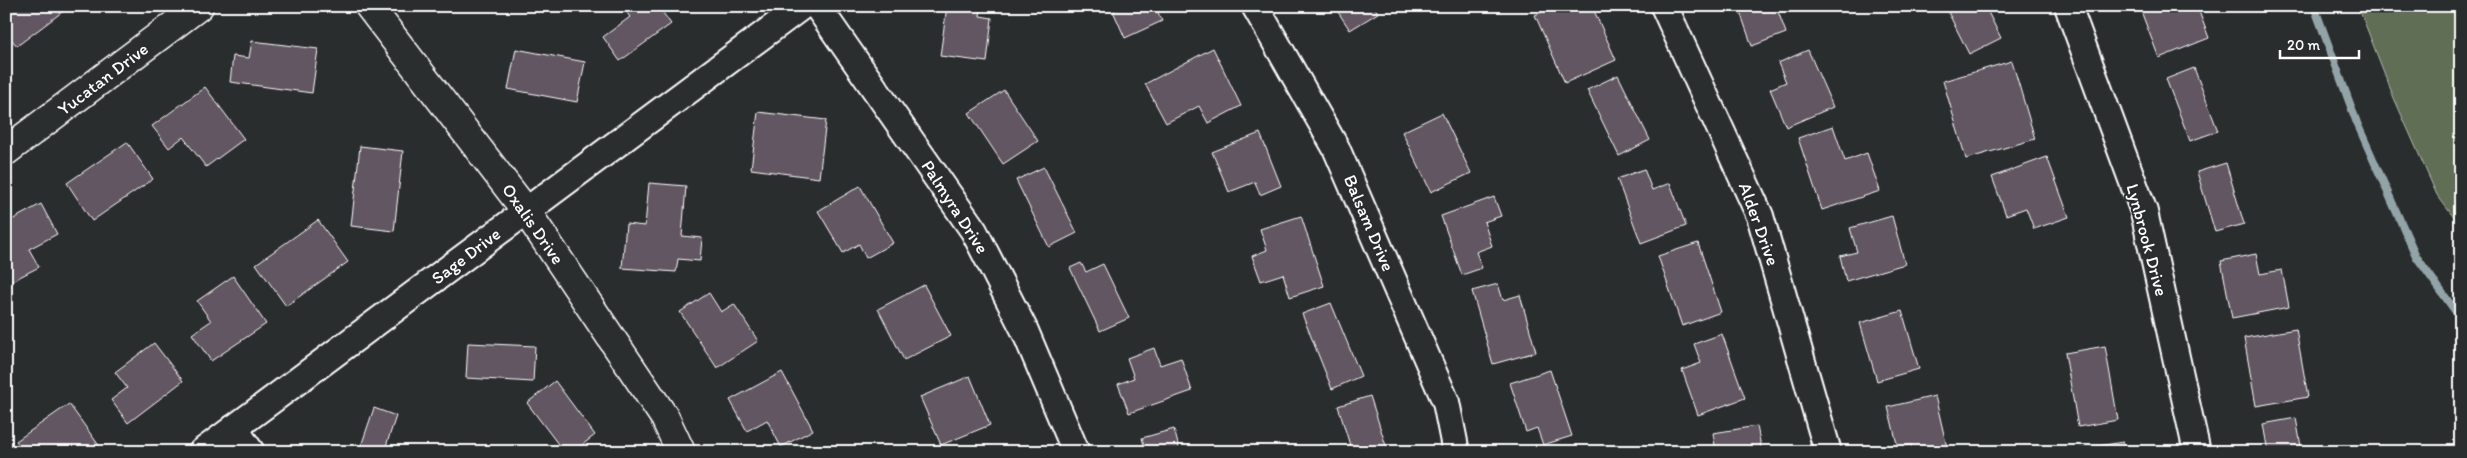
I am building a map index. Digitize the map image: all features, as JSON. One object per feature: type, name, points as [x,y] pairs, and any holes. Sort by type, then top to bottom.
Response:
[{"type":"street","name":"Yucatan Drive","points":[[6,151],[199,6]]},
{"type":"street","name":"Oxalis Drive","points":[[369,6],[526,211],[665,418],[681,452]]},
{"type":"street","name":"Sage Drive","points":[[202,452],[802,6]]},
{"type":"street","name":"Palmyra Drive","points":[[817,6],[974,231],[1025,331],[1076,452]]},
{"type":"street","name":"Balsam Drive","points":[[1255,6],[1336,148],[1446,402],[1456,452]]},
{"type":"street","name":"Alder Drive","points":[[1664,6],[1760,216],[1828,452]]},
{"type":"street","name":"Lynbrook Drive","points":[[2068,6],[2144,212],[2197,452]]},
{"type":"street","points":[[234,428],[251,452]]},
{"type":"green space","points":[[2358,6],[2461,6],[2461,227],[2437,195],[2394,98]]},
{"type":"building","points":[[6,6],[64,6],[66,9],[17,46],[6,33]]},
{"type":"building","points":[[622,6],[658,6],[671,24],[620,61],[603,37],[630,17]]},
{"type":"building","points":[[947,6],[981,6],[980,16],[992,18],[987,62],[940,56]]},
{"type":"building","points":[[1125,6],[1155,6],[1162,21],[1125,38],[1113,11]]},
{"type":"building","points":[[1334,6],[1374,6],[1378,13],[1350,30]]},
{"type":"building","points":[[1555,6],[1592,6],[1616,60],[1565,83],[1535,15]]},
{"type":"building","points":[[1738,6],[1776,6],[1786,33],[1752,46]]},
{"type":"building","points":[[1945,6],[1985,6],[2001,38],[1969,54]]},
{"type":"building","points":[[2139,6],[2197,6],[2209,38],[2159,58]]},
{"type":"building","points":[[252,41],[318,49],[312,93],[230,82],[233,56],[249,58]]},
{"type":"building","points":[[1213,48],[1241,106],[1208,123],[1199,106],[1166,123],[1145,84]]},
{"type":"building","points":[[516,49],[585,62],[577,102],[508,89]]},
{"type":"building","points":[[1808,50],[1833,107],[1786,127],[1770,89],[1786,82],[1778,63]]},
{"type":"building","points":[[2012,61],[2035,139],[1966,159],[1943,81]]},
{"type":"building","points":[[2194,68],[2218,131],[2190,141],[2166,79]]},
{"type":"building","points":[[1618,75],[1650,140],[1619,156],[1587,90]]},
{"type":"building","points":[[205,87],[244,139],[206,167],[183,137],[169,148],[152,126]]},
{"type":"building","points":[[1004,90],[1038,141],[1003,164],[969,113]]},
{"type":"building","points":[[758,112],[826,120],[819,178],[751,169]]},
{"type":"building","points":[[1442,113],[1471,173],[1431,192],[1402,132]]},
{"type":"building","points":[[1833,126],[1845,161],[1867,153],[1880,191],[1822,210],[1798,138]]},
{"type":"building","points":[[1260,133],[1281,186],[1260,195],[1255,182],[1229,192],[1212,152]]},
{"type":"building","points":[[127,142],[153,179],[92,221],[67,183]]},
{"type":"building","points":[[360,146],[403,151],[394,231],[351,226]]},
{"type":"building","points":[[2047,157],[2069,217],[2034,229],[2026,208],[2006,215],[1992,177]]},
{"type":"building","points":[[2226,163],[2244,224],[2215,232],[2197,172]]},
{"type":"building","points":[[1044,167],[1077,233],[1049,247],[1016,180]]},
{"type":"building","points":[[1644,169],[1652,190],[1670,183],[1686,226],[1641,243],[1617,179]]},
{"type":"building","points":[[649,183],[686,186],[682,236],[702,238],[700,261],[678,259],[676,272],[622,268],[626,224],[645,226]]},
{"type":"building","points":[[860,186],[893,243],[866,258],[859,244],[843,253],[818,211]]},
{"type":"building","points":[[1494,197],[1501,216],[1484,222],[1492,246],[1476,252],[1482,268],[1462,275],[1441,216]]},
{"type":"building","points":[[41,204],[57,234],[29,249],[39,267],[6,284],[6,223]]},
{"type":"building","points":[[1301,216],[1324,286],[1290,297],[1283,274],[1261,281],[1252,256],[1267,250],[1260,229]]},
{"type":"building","points":[[1892,216],[1905,264],[1846,281],[1840,256],[1857,252],[1850,228]]},
{"type":"building","points":[[318,220],[348,262],[286,306],[256,264]]},
{"type":"building","points":[[1698,243],[1721,312],[1682,326],[1658,256]]},
{"type":"building","points":[[2256,254],[2260,274],[2282,270],[2289,307],[2232,318],[2221,261]]},
{"type":"building","points":[[1081,263],[1086,272],[1103,264],[1129,318],[1100,331],[1070,268]]},
{"type":"building","points":[[233,276],[266,324],[211,361],[192,334],[211,321],[197,301]]},
{"type":"building","points":[[1498,284],[1503,300],[1520,295],[1536,352],[1493,364],[1472,291]]},
{"type":"building","points":[[924,285],[951,336],[904,360],[878,309]]},
{"type":"building","points":[[709,293],[721,312],[734,304],[758,341],[717,368],[680,312]]},
{"type":"building","points":[[1331,303],[1361,376],[1332,389],[1302,314]]},
{"type":"building","points":[[1902,311],[1919,369],[1877,381],[1860,323]]},
{"type":"building","points":[[2296,329],[2308,397],[2256,406],[2244,338]]},
{"type":"building","points":[[1722,334],[1745,398],[1698,415],[1682,370],[1701,363],[1694,344]]},
{"type":"building","points":[[154,343],[183,381],[128,423],[111,400],[127,388],[115,372]]},
{"type":"building","points":[[468,343],[535,346],[533,382],[466,378]]},
{"type":"building","points":[[2105,346],[2118,420],[2078,427],[2065,353]]},
{"type":"building","points":[[1154,348],[1160,365],[1181,358],[1192,391],[1129,413],[1118,384],[1134,378],[1127,358]]},
{"type":"building","points":[[1550,370],[1572,436],[1543,445],[1537,428],[1526,432],[1510,383]]},
{"type":"building","points":[[782,372],[813,430],[781,447],[767,420],[747,431],[730,400]]},
{"type":"building","points":[[970,376],[990,425],[941,445],[920,397]]},
{"type":"building","points":[[555,381],[595,435],[573,452],[564,452],[527,403]]},
{"type":"building","points":[[1370,396],[1388,452],[1352,452],[1338,406]]},
{"type":"building","points":[[1935,396],[1948,452],[1912,452],[1911,445],[1898,448],[1888,407]]},
{"type":"building","points":[[69,404],[100,447],[94,452],[24,452],[16,441]]},
{"type":"building","points":[[374,408],[396,416],[384,452],[359,452]]},
{"type":"building","points":[[2296,418],[2302,452],[2268,452],[2263,424]]},
{"type":"building","points":[[1757,426],[1762,452],[1716,452],[1713,433]]},
{"type":"building","points":[[1174,429],[1180,452],[1146,452],[1142,438]]},
{"type":"building","points":[[2123,442],[2125,452],[2068,451]]},
{"type":"waterway","points":[[2314,6],[2357,123],[2416,256],[2461,319]]}]
